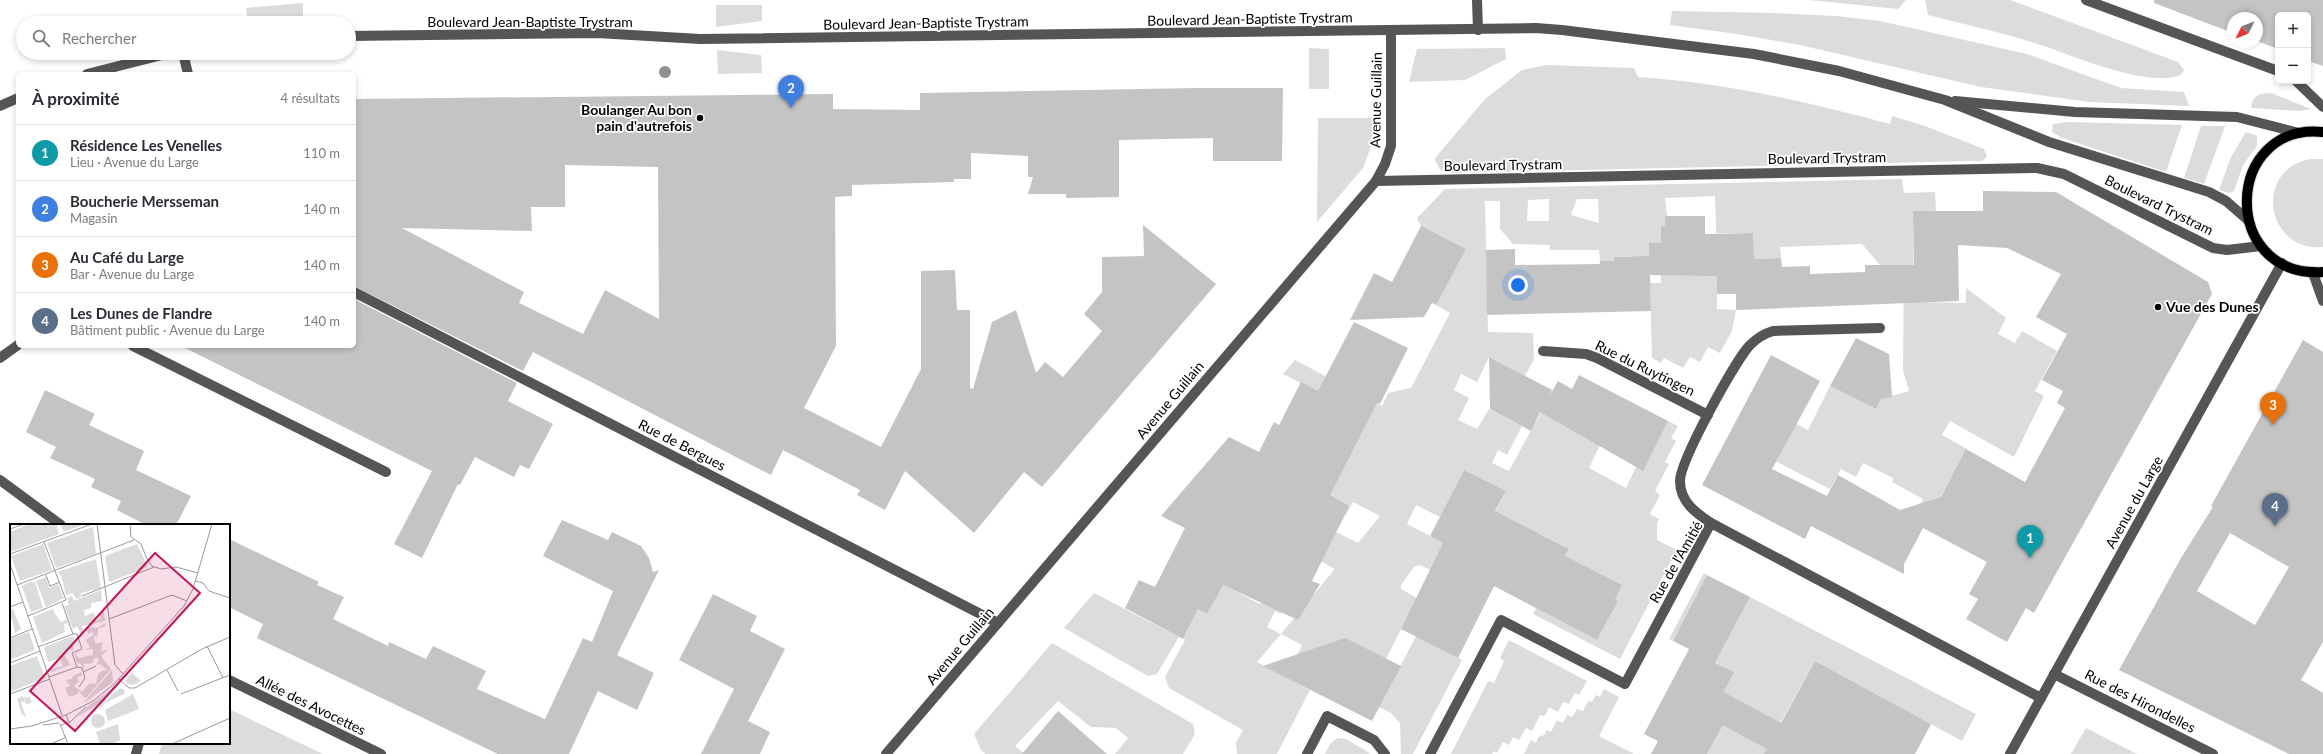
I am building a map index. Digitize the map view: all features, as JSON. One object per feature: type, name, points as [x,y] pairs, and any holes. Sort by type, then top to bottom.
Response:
[{"type":"main road","points":[[2318,273],[2297,270],[2282,264],[2261,246],[2248,221],[2246,194],[2253,169],[2270,148],[2284,139],[2299,133],[2322,131]]},
{"type":"street","points":[[1477,0],[1478,30]]},
{"type":"street","points":[[2086,0],[2275,70]]},
{"type":"street","name":"Boulevard Jean-Baptiste Trystram","points":[[356,36],[597,33],[700,39],[1503,30]]},
{"type":"street","name":"Boulevard Trystram","points":[[1503,30],[1562,30],[1754,54],[1815,65],[1945,100],[2075,151],[2209,192],[2226,201],[2248,221]]},
{"type":"street","name":"Avenue Guillain","points":[[886,754],[1376,181],[1385,164],[1391,146],[1391,31]]},
{"type":"street","points":[[95,72],[142,60]]},
{"type":"street","points":[[185,60],[188,72]]},
{"type":"street","points":[[2299,84],[2323,107]]},
{"type":"street","points":[[0,106],[16,99]]},
{"type":"street","name":"Boulevard Trystram","points":[[1945,100],[2075,112],[2237,117],[2299,133]]},
{"type":"street","name":"Boulevard Trystram","points":[[1376,181],[2037,168],[2056,171],[2073,178],[2213,248],[2226,250],[2261,246]]},
{"type":"street","name":"Avenue du Large","points":[[2010,754],[2282,264]]},
{"type":"street","points":[[2318,273],[2323,302]]},
{"type":"street","name":"Rue de Bergues","points":[[356,293],[998,623]]},
{"type":"street","points":[[1711,523],[1690,507],[1681,491],[1680,480],[1691,447],[1743,354],[1763,334],[1785,330],[1880,328]]},
{"type":"street","points":[[0,358],[16,346]]},
{"type":"street","points":[[137,348],[386,472]]},
{"type":"street","name":"Rue du Ruytingen","points":[[1544,351],[1586,354],[1597,358],[1708,415]]},
{"type":"street","points":[[0,480],[60,524]]},
{"type":"street","name":"Rue de l'Amitié","points":[[1430,754],[1501,620],[1625,684],[1711,523],[2041,698]]},
{"type":"street","name":"Rue des Hirondelles","points":[[2054,674],[2213,754]]},
{"type":"street","name":"Allée des Avocettes","points":[[230,680],[381,754]]},
{"type":"street","points":[[1307,754],[1327,716],[1374,740],[1386,754]]},
{"type":"street","points":[[136,754],[139,744]]},
{"type":"shaded area","points":[[1809,0],[1906,0],[1898,9]]},
{"type":"shaded area","points":[[1925,0],[2010,0],[2178,62],[2184,70],[2181,75],[2166,78],[2127,74],[2018,38],[1928,15]]},
{"type":"shaded area","points":[[303,3],[303,16],[247,16],[246,8]]},
{"type":"shaded area","points":[[716,5],[762,5],[762,21],[716,27]]},
{"type":"shaded area","points":[[1672,11],[1775,13],[1836,16],[1880,21],[2027,54],[2121,88],[2184,92],[2189,106],[2089,102],[1981,87],[1800,45],[1737,34],[1670,25]]},
{"type":"shaded area","points":[[1309,48],[1329,49],[1329,89],[1309,89]]},
{"type":"shaded area","points":[[1505,48],[1506,59],[1465,80],[1409,82],[1417,49]]},
{"type":"shaded area","points":[[717,50],[761,55],[762,73],[718,74]]},
{"type":"shaded area","points":[[1547,65],[1634,68],[1638,77],[1734,88],[1827,108],[1890,124],[1892,116],[1925,126],[1984,149],[1987,157],[1981,161],[1452,173],[1440,170],[1435,160],[1436,157],[1485,99],[1522,70]]},
{"type":"shaded area","points":[[2271,93],[2311,109],[2300,111],[2251,108],[2253,101],[2257,96]]},
{"type":"shaded area","points":[[1318,118],[1373,118],[1373,141],[1363,168],[1317,222]]},
{"type":"shaded area","points":[[2067,122],[2182,125],[2166,172],[2062,138],[2052,132],[2053,124]]},
{"type":"shaded area","points":[[2201,126],[2225,126],[2204,184],[2184,178]]},
{"type":"shaded area","points":[[2246,132],[2257,136],[2257,146],[2243,165],[2234,191],[2229,193],[2219,190],[2231,157]]},
{"type":"shaded area","points":[[2311,159],[2323,159],[2323,247],[2303,245],[2288,237],[2278,224],[2274,209],[2274,193],[2280,178],[2292,166]]},
{"type":"shaded area","points":[[1902,179],[1904,193],[1935,192],[1936,211],[1913,211],[1914,302],[1966,303],[1966,288],[2006,318],[1998,334],[2015,343],[2022,331],[2057,351],[2035,391],[2044,396],[2014,457],[1950,421],[1942,435],[1967,449],[1929,518],[1916,511],[1923,499],[1892,482],[1893,478],[1863,463],[1856,477],[1841,469],[1830,489],[1771,459],[1790,420],[1808,430],[1830,386],[1876,409],[1881,399],[1909,391],[1903,370],[1904,265],[1880,265],[1862,244],[1780,247],[1781,258],[1754,259],[1753,233],[1716,233],[1715,196],[1665,198],[1667,216],[1665,217],[1665,226],[1661,226],[1661,243],[1649,242],[1649,260],[1633,261],[1632,256],[1614,257],[1614,261],[1600,261],[1599,250],[1550,250],[1550,245],[1513,244],[1500,229],[1500,201],[1485,201],[1488,332],[1533,333],[1534,359],[1525,376],[1489,357],[1477,382],[1461,374],[1454,390],[1469,398],[1458,420],[1477,429],[1489,409],[1522,426],[1507,455],[1498,450],[1492,463],[1509,471],[1542,410],[1600,445],[1589,468],[1626,488],[1636,467],[1643,470],[1668,421],[1678,426],[1671,438],[1676,441],[1665,462],[1669,464],[1655,491],[1660,495],[1650,514],[1659,519],[1657,524],[1657,540],[1679,551],[1675,558],[1673,557],[1620,659],[1533,614],[1536,608],[1597,640],[1618,601],[1558,570],[1569,549],[1544,536],[1492,518],[1506,491],[1464,470],[1440,517],[1416,505],[1407,524],[1501,572],[1491,592],[1440,565],[1436,572],[1419,565],[1414,567],[1401,585],[1401,589],[1417,598],[1384,663],[1296,657],[1302,645],[1281,634],[1335,569],[1309,555],[1274,500],[1369,418],[1283,374],[1295,360],[1382,406],[1388,393],[1411,388],[1450,313],[1436,305],[1421,226],[1417,218],[1445,189]],"holes":[[[1549,199],[1549,221],[1527,221],[1528,200]],[[1577,199],[1598,199],[1599,223],[1571,215]],[[1353,502],[1380,516],[1358,543],[1336,532]]]},
{"type":"shaded area","points":[[1717,268],[1717,309],[1736,310],[1732,331],[1720,353],[1708,347],[1700,362],[1690,357],[1683,368],[1664,358],[1661,363],[1652,358],[1650,283],[1661,283],[1661,275],[1682,275]]},
{"type":"shaded area","points":[[1704,573],[1707,575],[1673,641],[1669,639]]},
{"type":"shaded area","points":[[1275,575],[1296,586],[1281,614],[1275,611],[1267,627],[1281,634],[1257,662],[1310,690],[1277,754],[1237,754],[1236,743],[1243,730],[1169,688],[1165,677],[1185,640],[1183,639],[1198,609],[1207,614],[1222,584],[1260,604]]},
{"type":"shaded area","points":[[1094,593],[1179,637],[1157,674],[1148,676],[1064,628]]},
{"type":"shaded area","points":[[1750,597],[1976,714],[1962,741],[1815,661],[1766,748],[1777,754],[1707,754],[1737,699],[1724,692],[1734,672],[1715,663]]},
{"type":"shaded area","points":[[1416,636],[1462,660],[1413,754],[1401,754],[1400,723],[1391,713],[1379,707]]},
{"type":"shaded area","points":[[1509,640],[1587,681],[1579,695],[1575,693],[1569,704],[1563,702],[1558,712],[1549,707],[1545,716],[1540,715],[1532,731],[1526,728],[1519,740],[1513,737],[1509,745],[1503,742],[1497,753],[1494,751],[1492,754],[1451,754],[1488,681],[1494,683],[1504,661],[1500,658]]},
{"type":"shaded area","points":[[1052,643],[1193,724],[1195,734],[1183,754],[1115,754],[1128,738],[1116,728],[1091,727],[1058,701],[1015,746],[1025,754],[985,754],[981,750],[974,734]]},
{"type":"shaded area","points":[[1604,689],[1619,697],[1599,736],[1634,754],[1524,754],[1531,740],[1536,743],[1538,737],[1544,735],[1547,730],[1551,732],[1557,720],[1563,723],[1567,715],[1572,717],[1577,709],[1583,711],[1588,701],[1592,702],[1596,695],[1600,697]]},
{"type":"shaded area","points":[[230,709],[323,754],[159,754],[162,744],[230,744]]},
{"type":"shaded area","points":[[2086,728],[2137,754],[2071,754]]},
{"type":"shaded area","points":[[1338,738],[1346,739],[1371,754],[1325,754],[1330,744]]},
{"type":"building","points":[[2154,0],[2323,0],[2323,66],[2311,62],[2311,12],[2275,12],[2275,48],[2263,43],[2263,12],[2227,12],[2227,31],[2154,3]]},
{"type":"building","points":[[1283,88],[1282,161],[1213,161],[1213,138],[1119,140],[1119,197],[1066,198],[1066,194],[1028,194],[1033,177],[1028,177],[1028,156],[971,153],[971,179],[954,179],[954,182],[852,185],[852,196],[835,197],[836,346],[804,408],[881,447],[921,369],[921,271],[955,270],[957,310],[970,310],[970,388],[973,389],[992,322],[1016,310],[1036,373],[1045,362],[1063,377],[1102,331],[1084,314],[1102,292],[1102,257],[1144,256],[1143,225],[1216,284],[1042,487],[1024,472],[974,533],[905,471],[885,510],[857,495],[860,490],[783,450],[771,475],[533,352],[523,371],[356,287],[356,99],[833,94],[833,109],[920,110],[920,93]],"holes":[[[565,165],[658,167],[659,319],[605,290],[583,334],[519,303],[524,292],[402,228],[532,231],[531,207],[565,207]]]},
{"type":"building","points":[[1983,191],[2056,192],[2208,282],[2212,294],[2034,613],[2026,608],[2007,642],[1966,619],[1978,599],[1969,594],[1987,562],[1923,528],[1904,564],[1904,574],[1811,526],[1805,539],[1702,485],[1771,355],[1820,381],[1772,469],[1827,496],[1838,475],[1900,510],[1941,497],[1966,449],[2025,482],[2065,408],[2057,403],[2063,391],[2042,380],[2067,334],[2036,317],[2061,274],[2007,248],[1958,245],[1959,301],[1736,310],[1736,294],[1717,294],[1717,276],[1650,275],[1651,311],[1487,315],[1486,250],[1515,249],[1515,265],[1600,264],[1600,261],[1614,261],[1614,257],[1649,256],[1649,242],[1661,243],[1661,226],[1665,226],[1665,216],[1705,216],[1705,234],[1753,233],[1754,259],[1781,258],[1782,267],[1810,266],[1810,274],[1865,272],[1865,265],[1914,265],[1913,211],[1983,211]]},
{"type":"building","points":[[1421,226],[1466,249],[1436,305],[1432,303],[1424,317],[1350,320],[1374,273],[1392,282]]},
{"type":"building","points":[[356,300],[517,383],[508,401],[553,424],[529,469],[520,465],[514,477],[475,457],[460,485],[458,484],[422,558],[394,544],[432,471],[185,348],[356,348]]},
{"type":"building","points":[[1354,322],[1408,348],[1380,404],[1377,403],[1330,495],[1349,506],[1312,581],[1320,584],[1298,620],[1223,585],[1207,614],[1198,609],[1183,639],[1125,608],[1139,580],[1155,587],[1185,528],[1161,516],[1229,437],[1259,452],[1274,422],[1279,425],[1301,382],[1318,391]]},
{"type":"building","points":[[1856,338],[1889,354],[1892,397],[1881,399],[1876,409],[1830,386]]},
{"type":"building","points":[[2303,340],[2323,352],[2323,642],[2301,680],[2323,693],[2323,754],[2289,754],[2119,670],[2181,558],[2213,507],[2211,506]],"holes":[[[2230,533],[2289,567],[2255,625],[2197,591]]]},
{"type":"building","points":[[1489,357],[1552,390],[1550,395],[1558,381],[1572,389],[1579,375],[1668,421],[1643,471],[1540,412],[1531,431],[1490,409]]},
{"type":"building","points":[[45,390],[95,414],[89,425],[144,451],[136,470],[191,496],[177,524],[144,524],[117,510],[121,501],[91,487],[95,479],[50,458],[56,447],[26,432]]},
{"type":"building","points":[[1464,470],[1506,491],[1495,511],[1569,549],[1565,556],[1622,585],[1615,599],[1618,601],[1597,640],[1494,586],[1458,658],[1401,629],[1443,543],[1430,536]]},
{"type":"building","points":[[562,520],[608,540],[612,532],[641,546],[649,558],[653,572],[659,570],[617,655],[654,673],[637,710],[598,691],[569,754],[498,754],[257,638],[263,624],[230,608],[230,539],[319,582],[317,585],[344,597],[333,619],[388,646],[389,642],[426,659],[433,646],[486,671],[477,689],[545,719],[583,638],[592,642],[613,591],[543,556]]},
{"type":"building","points":[[1707,575],[1750,597],[1715,663],[1734,672],[1724,692],[1781,723],[1815,661],[1931,724],[1915,754],[1764,754],[1767,749],[1723,725],[1707,754],[1651,754],[1658,741],[1644,734],[1689,649],[1673,641]]},
{"type":"building","points":[[713,594],[757,616],[750,631],[785,649],[748,721],[770,732],[760,754],[701,754],[734,689],[679,660]]},
{"type":"building","points":[[1345,638],[1401,666],[1372,721],[1263,666]]},
{"type":"building","points":[[1058,711],[1107,754],[1022,754]]},
{"type":"place","name":"Boucherie Mersseman","points":[[791,108]]},
{"type":"place","name":"Boulanger Au bon pain d'autrefois","points":[[700,118]]},
{"type":"place","name":"Vue des Dunes","points":[[2158,307]]},
{"type":"place","name":"Au Café du Large","points":[[2273,425]]},
{"type":"place","name":"Les Dunes de Flandre","points":[[2275,526]]},
{"type":"place","name":"Résidence Les Venelles","points":[[2030,558]]}]
